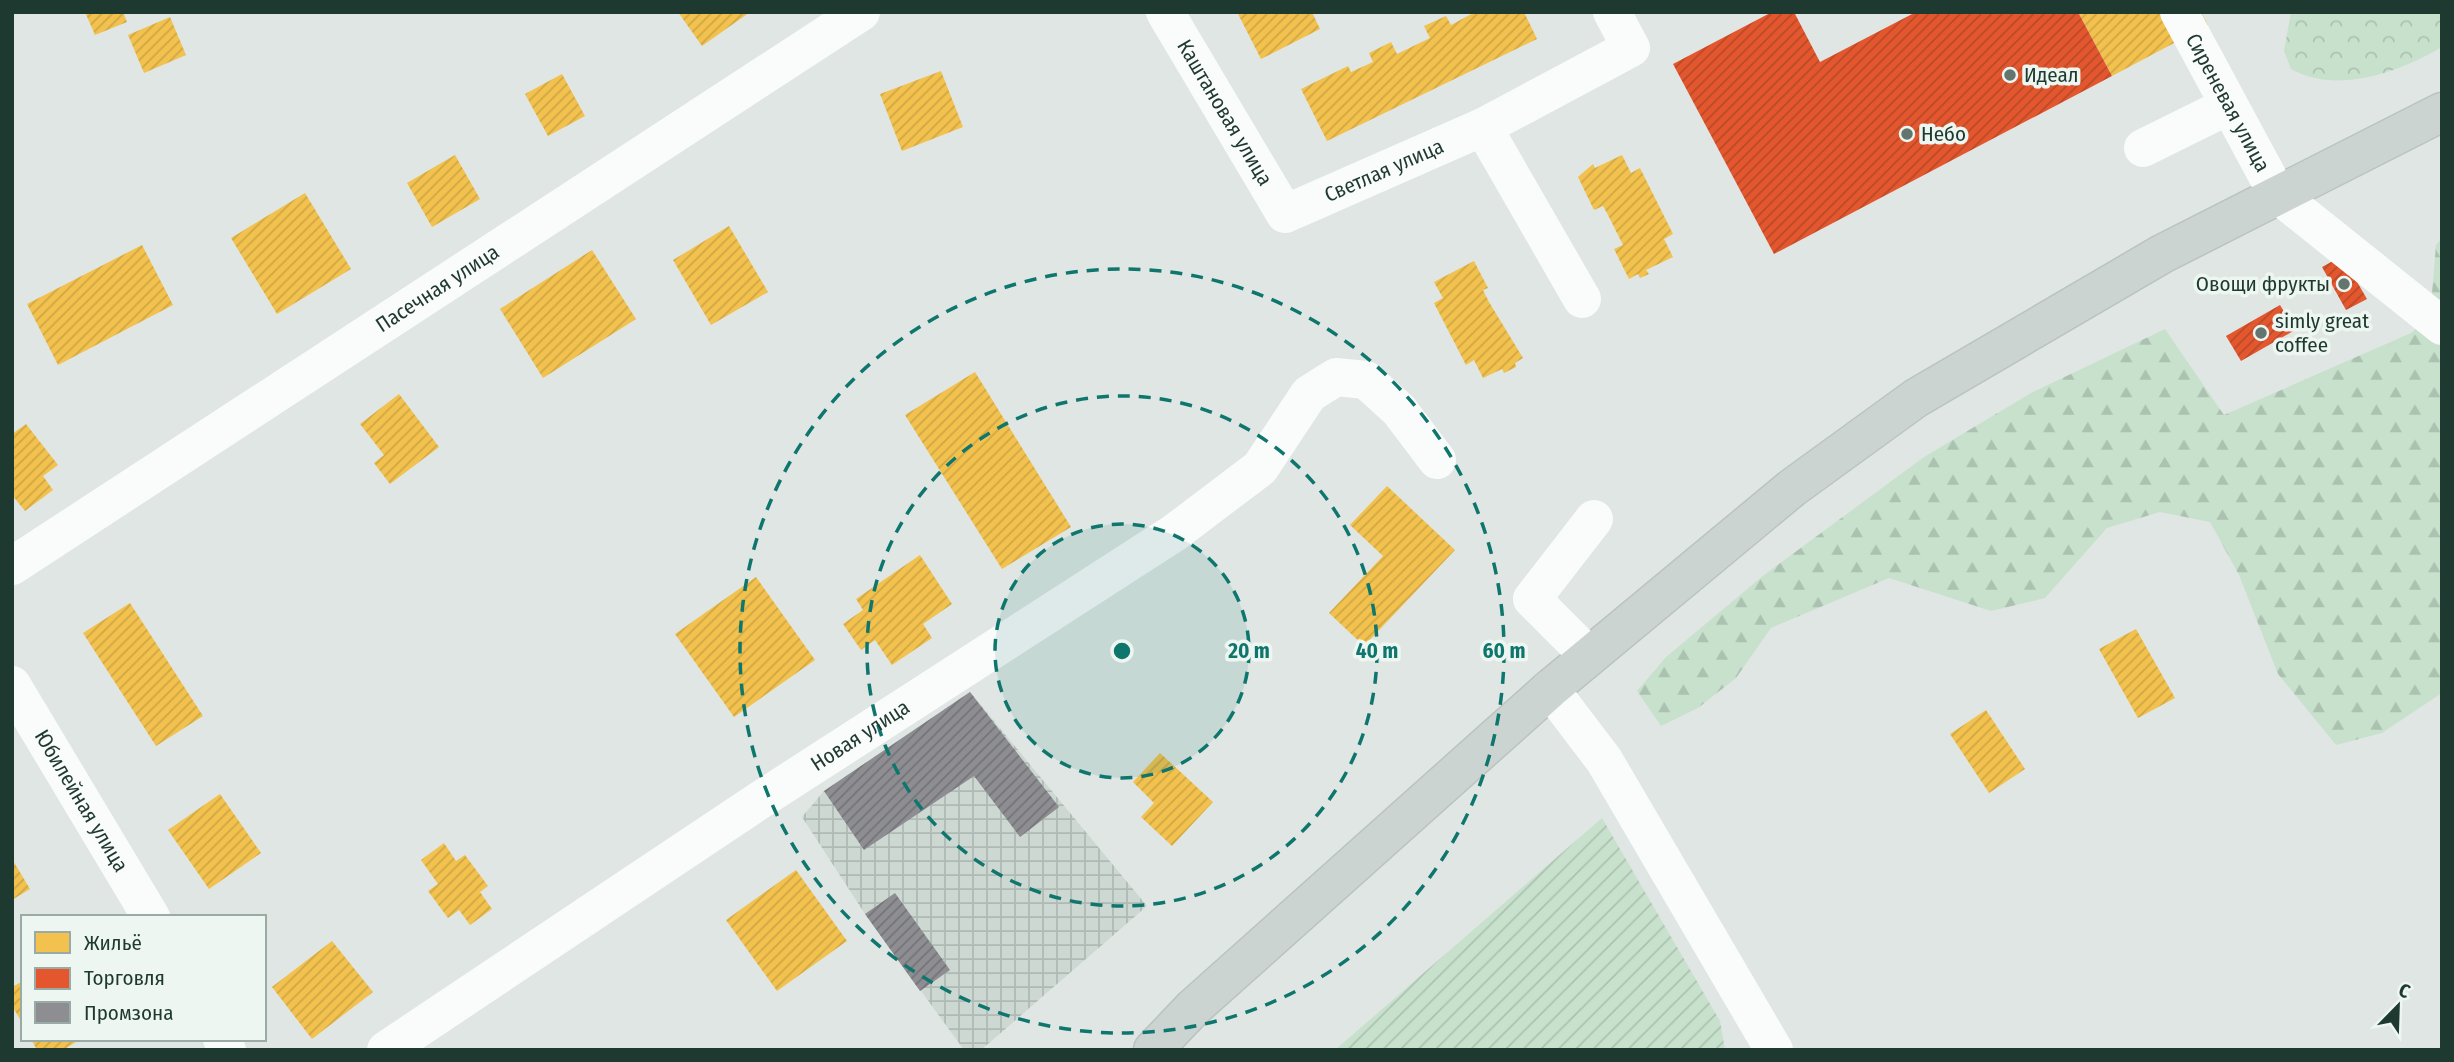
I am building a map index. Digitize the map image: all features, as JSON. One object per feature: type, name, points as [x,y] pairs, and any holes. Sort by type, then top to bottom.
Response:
[{"type":"main road","points":[[1153,1050],[1193,1008],[1550,689],[1792,488],[1916,398],[2162,254],[2442,112]]},
{"type":"street","name":"Пасечная улица","points":[[12,565],[861,12]]},
{"type":"street","name":"Каштановая улица","points":[[1165,12],[1285,214]]},
{"type":"street","name":"Светлая улица","points":[[1285,214],[1483,127],[1568,66],[1631,48],[1612,12]]},
{"type":"street","name":"Сиреневая улица","points":[[2179,12],[2277,194]]},
{"type":"street","points":[[2143,148],[2228,106]]},
{"type":"street","points":[[1483,127],[1582,299]]},
{"type":"street","points":[[2277,194],[2442,326]]},
{"type":"street","name":"Новая улица","points":[[386,1050],[757,802],[1174,533],[1260,468],[1309,394],[1336,377],[1366,380],[1399,410],[1437,460]]},
{"type":"street","points":[[1589,656],[1532,599],[1594,519]]},
{"type":"street","name":"Юбилейная улица","points":[[12,685],[150,915]]},
{"type":"street","points":[[1550,689],[1604,760],[1774,1050]]},
{"type":"shaded area","points":[[970,692],[1147,906],[981,1050],[964,1050],[865,914],[802,817],[824,791]]},
{"type":"green space","points":[[2291,12],[2442,12],[2442,47],[2407,65],[2368,77],[2328,80],[2309,77],[2291,69],[2284,51]]},
{"type":"green space","points":[[2442,238],[2442,693],[2382,733],[2336,745],[2278,674],[2239,575],[2210,522],[2160,512],[2107,528],[2045,598],[1991,611],[1889,578],[1771,628],[1736,678],[1698,708],[1661,726],[1637,691],[1666,657],[1764,575],[1924,457],[2031,393],[2165,329],[2224,415],[2411,333],[2430,317],[2436,245]]},
{"type":"green space","points":[[1602,818],[1720,1021],[1725,1050],[1335,1050]]},
{"type":"building: Жильё","points":[[85,12],[123,12],[127,22],[95,35]]},
{"type":"building: Жильё","points":[[678,12],[750,12],[702,46]]},
{"type":"building: Жильё","points":[[1237,12],[1312,12],[1320,29],[1261,59]]},
{"type":"building: Жильё","points":[[1475,12],[1524,12],[1537,39],[1327,141],[1301,89],[1348,66],[1351,72],[1373,62],[1369,53],[1391,42],[1397,54],[1430,38],[1424,26],[1446,16],[1451,25]]},
{"type":"building: Жильё","points":[[2078,12],[2201,12],[2208,25],[2112,76]]},
{"type":"building: Жильё","points":[[170,17],[186,55],[144,73],[128,35]]},
{"type":"building: Жильё","points":[[941,71],[963,127],[902,151],[880,94]]},
{"type":"building: Жильё","points":[[562,74],[585,116],[548,136],[525,94]]},
{"type":"building: Жильё","points":[[455,155],[480,199],[432,227],[407,183]]},
{"type":"building: Жильё","points":[[1622,155],[1631,173],[1640,168],[1673,234],[1664,239],[1673,257],[1646,270],[1649,274],[1640,278],[1638,274],[1629,279],[1614,249],[1623,245],[1608,215],[1603,206],[1594,210],[1578,177],[1593,164],[1595,168]]},
{"type":"building: Жильё","points":[[305,193],[351,269],[277,314],[231,238]]},
{"type":"building: Жильё","points":[[729,226],[768,292],[711,325],[673,260]]},
{"type":"building: Жильё","points":[[142,245],[173,305],[58,365],[27,304]]},
{"type":"building: Жильё","points":[[592,250],[636,319],[543,378],[500,309]]},
{"type":"building: Жильё","points":[[1474,261],[1488,288],[1483,290],[1489,302],[1523,358],[1515,363],[1516,367],[1504,373],[1502,369],[1483,378],[1474,360],[1466,365],[1434,303],[1443,298],[1434,282]]},
{"type":"building: Жильё","points":[[975,372],[1071,527],[1002,569],[905,415]]},
{"type":"building: Жильё","points":[[399,394],[439,447],[390,484],[374,463],[384,455],[360,424]]},
{"type":"building: Жильё","points":[[26,424],[58,465],[43,476],[53,490],[25,511],[12,495],[12,434]]},
{"type":"building: Жильё","points":[[1387,486],[1455,550],[1364,646],[1329,613],[1383,556],[1350,525]]},
{"type":"building: Жильё","points":[[920,555],[952,604],[923,624],[932,638],[892,665],[875,640],[861,650],[843,624],[863,610],[856,599]]},
{"type":"building: Жильё","points":[[756,577],[815,660],[734,717],[675,634]]},
{"type":"building: Жильё","points":[[130,603],[203,716],[156,746],[83,633]]},
{"type":"building: Жильё","points":[[2136,629],[2175,698],[2138,718],[2099,649]]},
{"type":"building: Жильё","points":[[1986,710],[2025,769],[1989,793],[1950,734]]},
{"type":"building: Жильё","points":[[1160,753],[1213,802],[1172,846],[1141,817],[1154,803],[1133,782]]},
{"type":"building: Жильё","points":[[220,794],[261,853],[209,889],[168,830]]},
{"type":"building: Жильё","points":[[444,843],[456,861],[465,855],[488,886],[480,892],[492,909],[470,925],[459,910],[448,918],[428,891],[438,884],[421,860]]},
{"type":"building: Жильё","points":[[12,859],[30,889],[12,900]]},
{"type":"building: Жильё","points":[[796,870],[847,941],[777,991],[726,920]]},
{"type":"building: Жильё","points":[[332,941],[373,992],[312,1039],[272,987]]},
{"type":"building: Жильё","points":[[21,982],[21,1021],[12,1006],[12,987]]},
{"type":"building: Жильё","points":[[32,1041],[78,1041],[63,1050],[37,1050]]},
{"type":"building: Торговля","points":[[1772,12],[1794,12],[1820,62],[1916,12],[2078,12],[2112,76],[1774,254],[1673,64]]},
{"type":"building: Торговля","points":[[2342,256],[2367,299],[2346,310],[2322,267]]},
{"type":"building: Торговля","points":[[2280,305],[2295,330],[2241,361],[2226,336]]},
{"type":"building: Промзона","points":[[970,692],[1059,807],[1020,837],[974,776],[864,850],[824,791]]},
{"type":"building: Промзона","points":[[895,893],[950,970],[920,991],[865,914]]},
{"type":"place","name":"Идеал","points":[[2010,75]]},
{"type":"place","name":"Небо","points":[[1907,134]]},
{"type":"place","name":"Овощи фрукты","points":[[2344,284]]},
{"type":"place","name":"simly great coffee","points":[[2261,333]]}]
